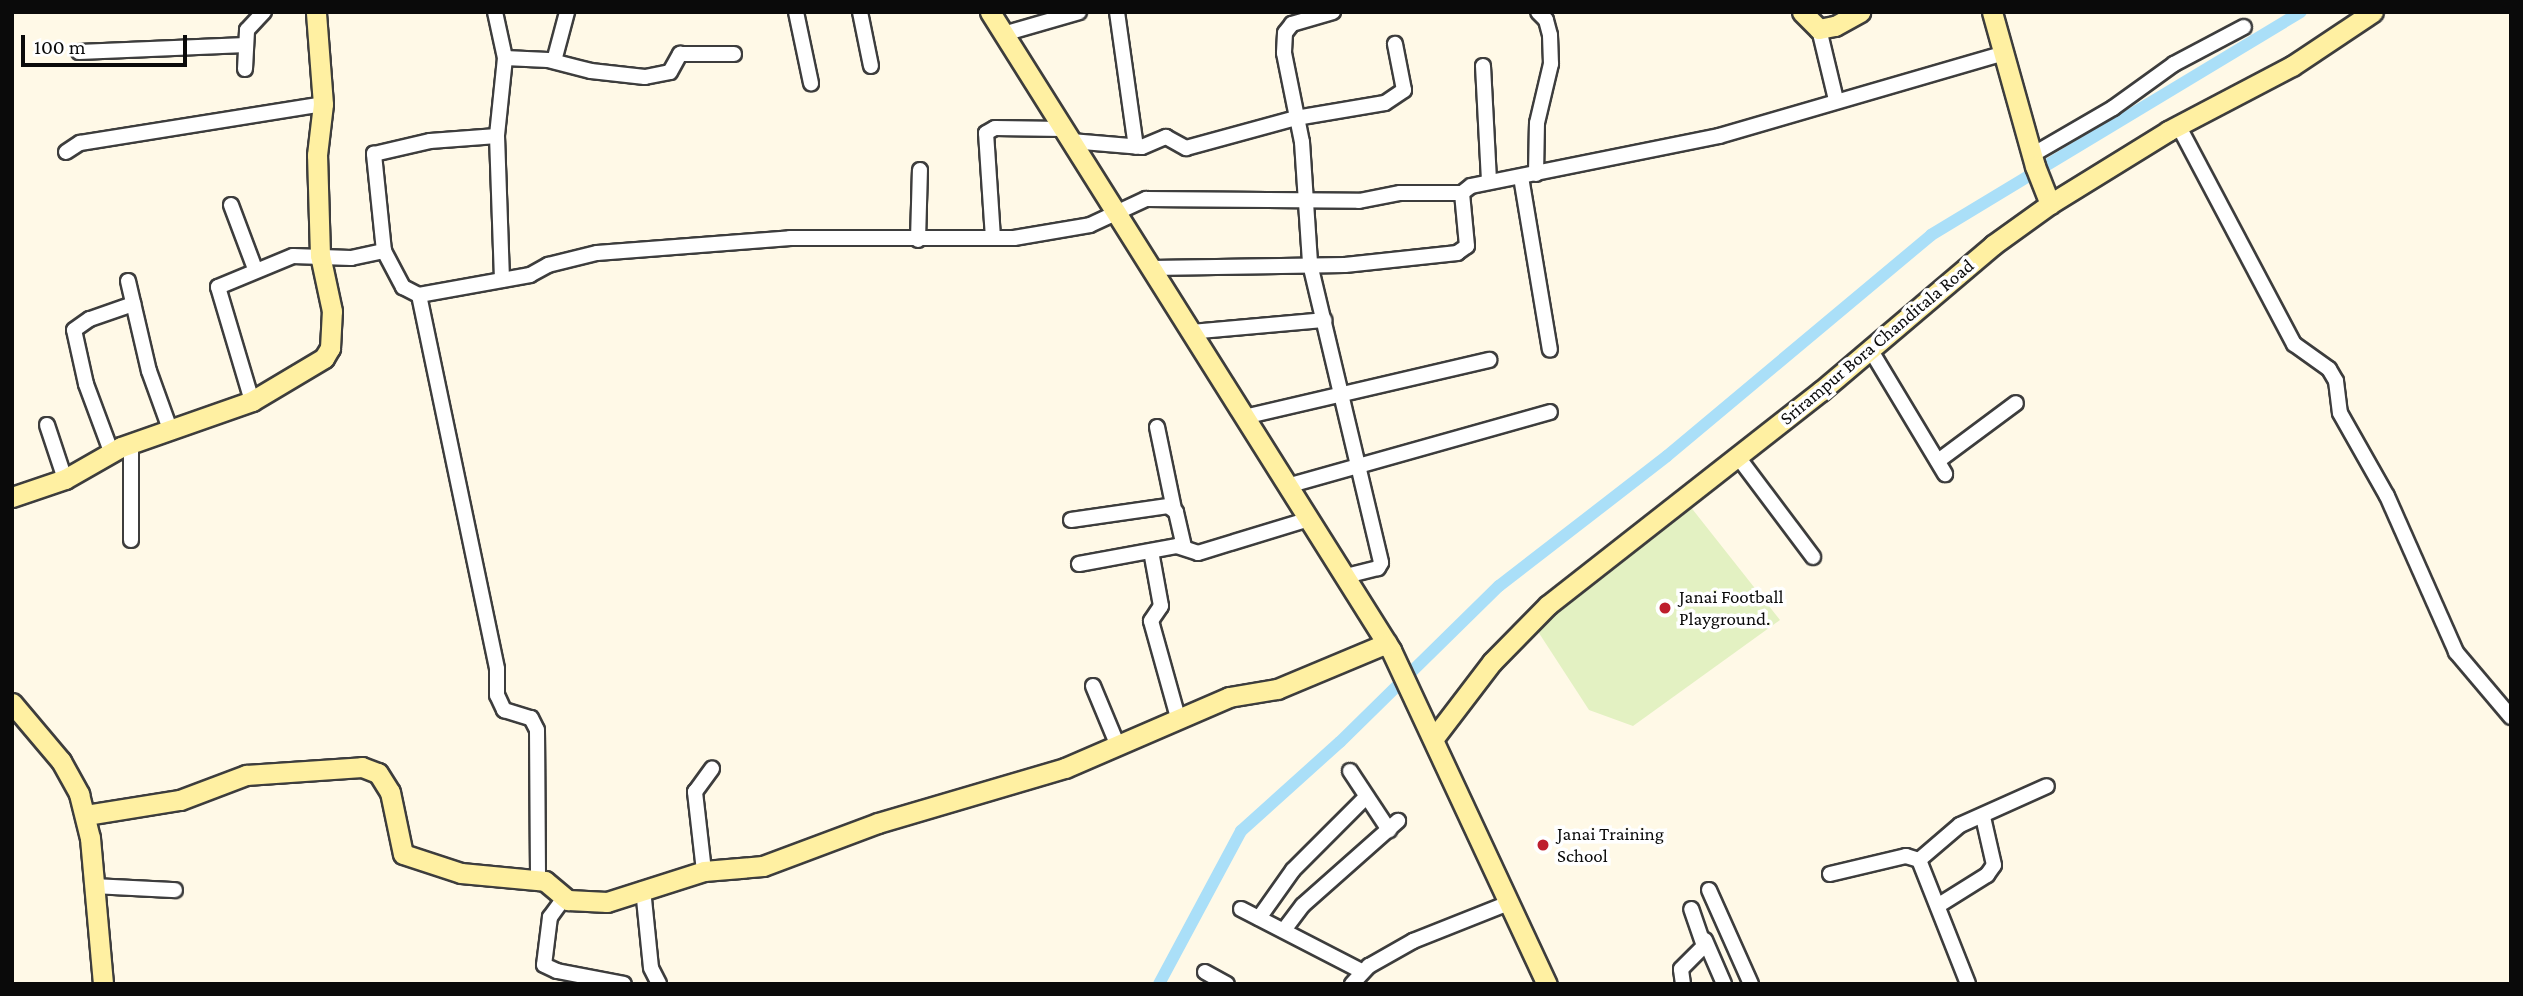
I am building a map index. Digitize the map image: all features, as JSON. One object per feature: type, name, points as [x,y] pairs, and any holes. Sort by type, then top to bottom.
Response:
[{"type":"street","points":[[245,69],[246,18],[264,12]]},
{"type":"street","points":[[12,497],[65,479],[131,443],[252,401],[324,358],[330,348],[332,310],[320,255],[317,155],[323,104],[316,12]]},
{"type":"street","points":[[495,12],[505,58],[497,136],[502,280]]},
{"type":"street","points":[[554,61],[567,12]]},
{"type":"street","points":[[796,12],[811,83]]},
{"type":"street","points":[[860,12],[871,66]]},
{"type":"street","points":[[990,12],[1391,649],[1547,984]]},
{"type":"street","points":[[1003,34],[1051,15],[1079,12]]},
{"type":"street","points":[[1117,12],[1136,148]]},
{"type":"street","points":[[1287,12],[1284,53],[1307,199],[1310,264],[1381,563],[1378,568],[1345,576]]},
{"type":"street","points":[[1287,30],[1292,24],[1333,12]]},
{"type":"street","points":[[1538,12],[1546,20],[1550,35],[1550,64],[1529,176],[1550,351]]},
{"type":"street","points":[[1802,12],[1819,29],[1836,100]]},
{"type":"street","points":[[1819,29],[1835,26],[1860,12]]},
{"type":"street","points":[[1992,12],[2033,160],[2047,197]]},
{"type":"street","name":"Srirampur Bora Chanditala Road","points":[[1434,738],[1492,662],[1542,611],[1630,536],[1738,457],[1870,349],[2047,197],[2292,66],[2373,12]]},
{"type":"street","points":[[2033,160],[2174,64],[2244,27]]},
{"type":"street","points":[[993,238],[986,133],[995,128],[1068,135],[1136,148],[1166,137],[1180,147],[1204,146],[1296,118],[1352,111],[1402,95],[1405,83],[1395,44]]},
{"type":"street","points":[[79,51],[246,45]]},
{"type":"street","points":[[497,136],[430,141],[374,154],[384,251],[403,287],[419,295],[502,280],[597,253],[790,238],[993,238],[1090,225],[1146,199],[1359,201],[1400,193],[1462,193],[1489,182],[1529,176],[1616,153],[1719,136],[2005,53]]},
{"type":"street","points":[[505,58],[554,61],[645,77],[670,72],[680,54],[734,54]]},
{"type":"street","points":[[1483,66],[1489,182]]},
{"type":"street","points":[[66,152],[80,143],[323,104]]},
{"type":"street","points":[[2178,125],[2294,344],[2329,369],[2336,381],[2340,413],[2387,496],[2456,652],[2511,717]]},
{"type":"street","points":[[918,240],[920,170]]},
{"type":"street","points":[[1152,268],[1345,265],[1457,253],[1466,246],[1462,193]]},
{"type":"street","points":[[231,205],[255,269]]},
{"type":"street","points":[[252,401],[218,287],[255,269],[293,256],[351,258],[384,251]]},
{"type":"street","points":[[128,281],[149,370],[170,429]]},
{"type":"street","points":[[419,295],[497,669],[497,695],[504,710],[531,719],[537,730],[538,879]]},
{"type":"street","points":[[112,453],[86,384],[74,330],[90,319],[133,304]]},
{"type":"street","points":[[1190,332],[1324,320]]},
{"type":"street","points":[[1870,349],[1941,468],[2016,403]]},
{"type":"street","points":[[1244,417],[1489,360]]},
{"type":"street","points":[[1287,486],[1356,464],[1550,412]]},
{"type":"street","points":[[47,425],[65,479]]},
{"type":"street","points":[[1157,427],[1184,547]]},
{"type":"street","points":[[131,443],[131,540]]},
{"type":"street","points":[[1738,457],[1813,557]]},
{"type":"street","points":[[1071,520],[1154,507],[1174,509]]},
{"type":"street","points":[[1079,564],[1184,547],[1198,553],[1309,519]]},
{"type":"street","points":[[1151,551],[1161,606],[1151,621],[1179,721]]},
{"type":"street","points":[[86,815],[180,800],[246,775],[362,767],[378,773],[390,792],[403,854],[461,873],[538,879],[564,898],[607,902],[704,871],[763,866],[878,823],[1065,768],[1179,721],[1229,697],[1306,679],[1391,649]]},
{"type":"street","points":[[1093,686],[1118,746]]},
{"type":"street","points":[[12,703],[72,777],[86,815],[103,984]]},
{"type":"street","points":[[704,871],[695,792],[712,769]]},
{"type":"street","points":[[1284,930],[1303,905],[1394,825],[1366,797],[1350,771]]},
{"type":"street","points":[[1919,860],[1942,835],[1983,817],[2019,796],[2047,786]]},
{"type":"street","points":[[1259,918],[1286,878],[1366,797]]},
{"type":"street","points":[[1939,905],[1987,875],[1994,866],[1983,817]]},
{"type":"street","points":[[1830,874],[1906,856],[1919,860],[1968,984]]},
{"type":"street","points":[[95,886],[175,890]]},
{"type":"street","points":[[643,889],[651,968],[659,984]]},
{"type":"street","points":[[1709,890],[1751,984]]},
{"type":"street","points":[[564,898],[550,917],[543,959],[548,969],[572,979],[624,984]]},
{"type":"street","points":[[1352,984],[1363,972],[1446,926],[1511,902]]},
{"type":"street","points":[[1241,909],[1363,972]]},
{"type":"street","points":[[1691,909],[1724,984]]},
{"type":"street","points":[[1683,984],[1681,969],[1702,951],[1704,940]]},
{"type":"street","points":[[1205,972],[1227,984]]},
{"type":"green space","name":"Janai Football Playground.","points":[[1682,496],[1780,620],[1633,726],[1589,710],[1537,630],[1629,540]]},
{"type":"waterway","points":[[1159,984],[1241,831],[1340,742],[1499,586],[1667,456],[1931,235],[2301,12]]},
{"type":"place","name":"Janai Football Playground.","points":[[1665,608]]},
{"type":"place","name":"Janai Training School","points":[[1543,845]]}]
